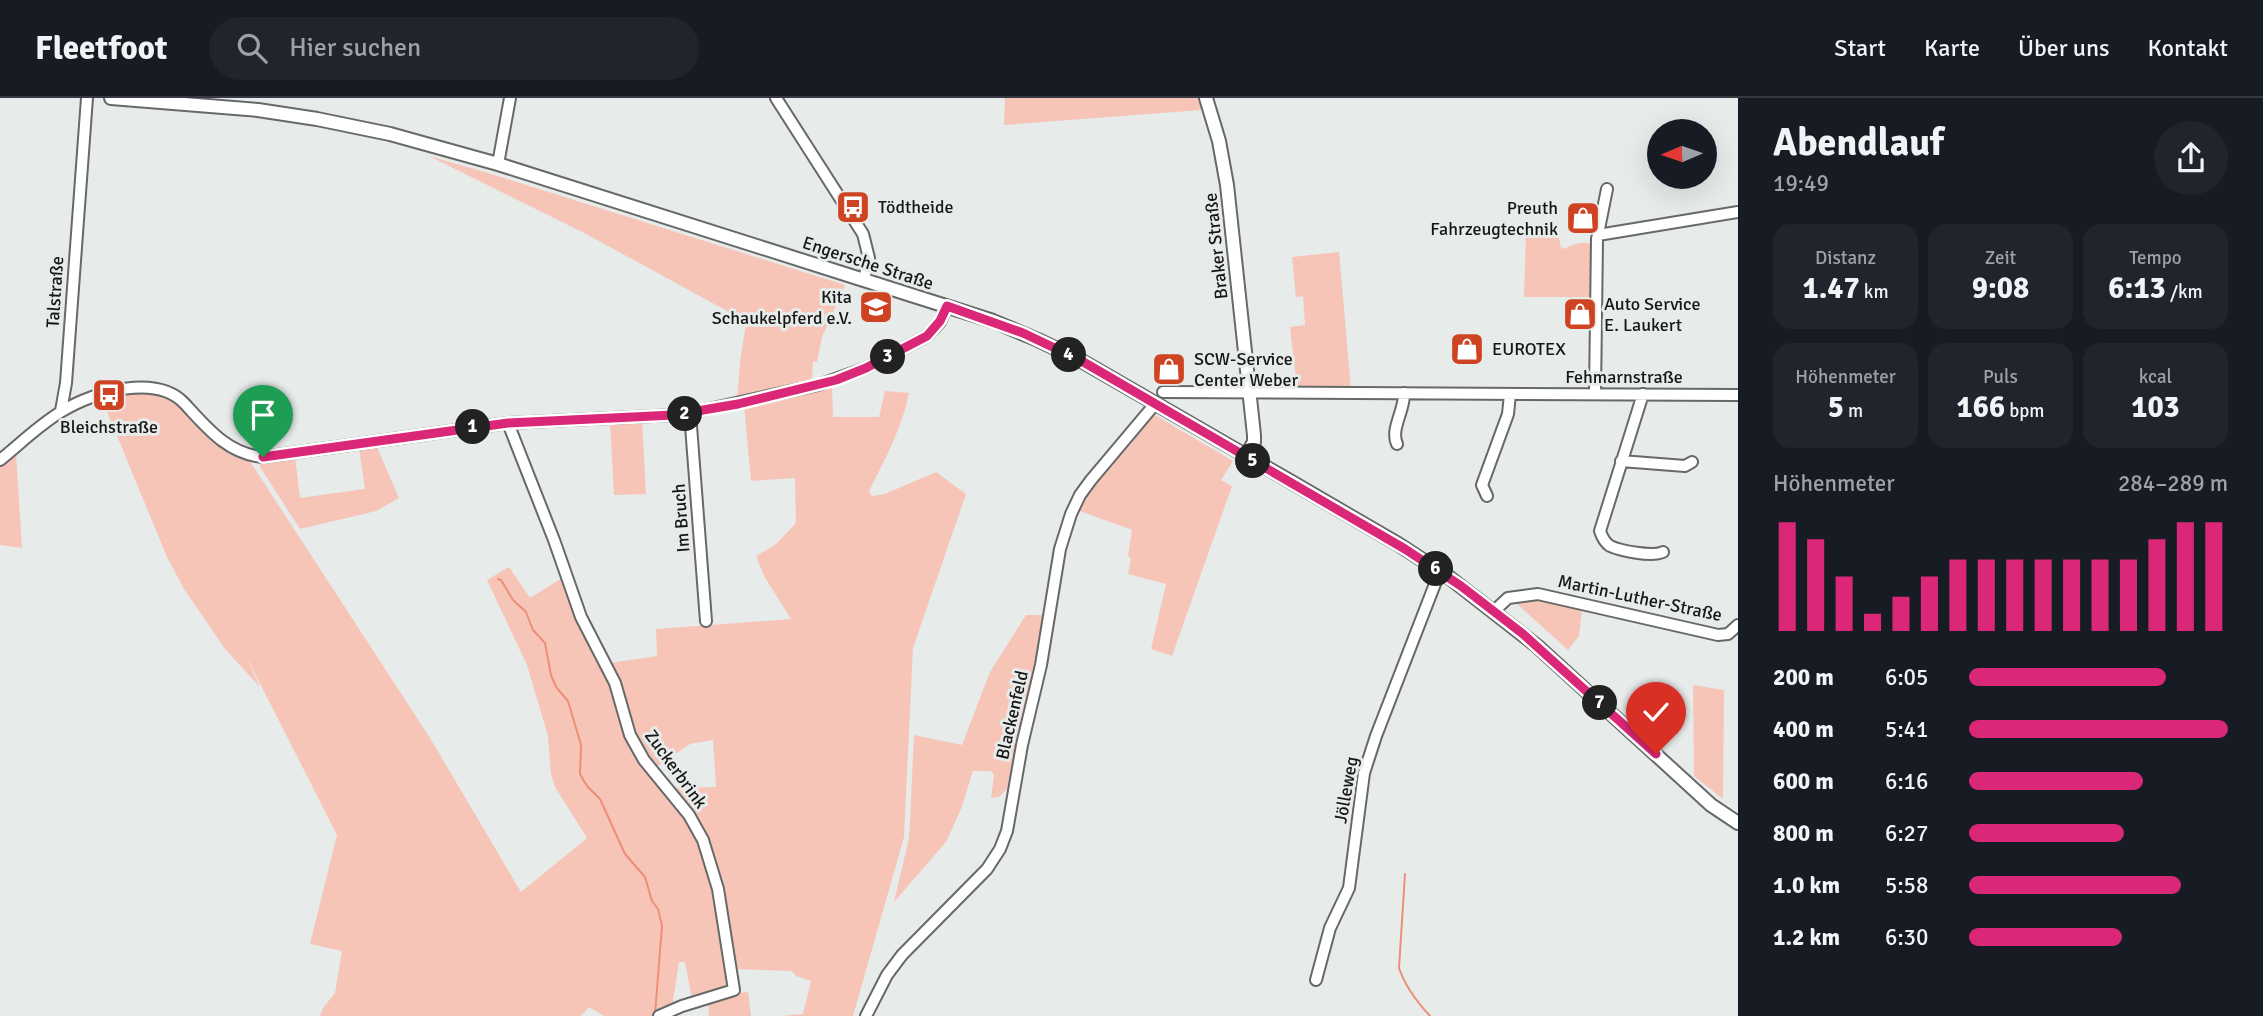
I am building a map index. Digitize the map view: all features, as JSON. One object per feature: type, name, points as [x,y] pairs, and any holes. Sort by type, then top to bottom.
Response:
[{"type":"main road","name":"Engersche Straße","points":[[111,98],[258,110],[390,134],[498,164],[947,306],[1038,340],[1080,360],[1440,571],[1537,646],[1712,807],[1738,823]]},
{"type":"main road","name":"Braker Straße","points":[[1206,98],[1219,141],[1227,185],[1254,439],[1246,456]]},
{"type":"street","name":"Talstraße","points":[[61,411],[66,383],[88,98]]},
{"type":"street","points":[[498,164],[510,98]]},
{"type":"street","points":[[776,98],[863,234],[870,258],[864,280]]},
{"type":"street","points":[[1595,394],[1598,235],[1607,189]]},
{"type":"street","points":[[1598,235],[1738,212]]},
{"type":"street","points":[[0,460],[61,411],[98,394],[138,387],[165,391],[183,401],[209,431],[224,443],[239,451],[263,457],[508,423],[690,413],[836,380],[866,368],[927,336],[940,321],[947,306]]},
{"type":"street","points":[[66,383],[75,393],[87,398]]},
{"type":"street","points":[[1163,392],[1250,393]]},
{"type":"street","name":"Fehmarnstraße","points":[[1250,393],[1738,395]]},
{"type":"street","points":[[1397,443],[1394,434],[1403,408],[1404,393]]},
{"type":"street","points":[[1487,496],[1482,485],[1508,414],[1510,394]]},
{"type":"street","points":[[1643,394],[1600,527],[1601,535],[1611,546],[1650,555],[1663,552]]},
{"type":"street","name":"Blackenfeld","points":[[866,1016],[887,975],[902,955],[987,869],[1000,849],[1007,831],[1021,745],[1043,656],[1060,550],[1071,514],[1091,480],[1155,404]]},
{"type":"street","name":"Im Bruch","points":[[690,413],[706,621]]},
{"type":"street","name":"Zuckerbrink","points":[[508,423],[581,617],[615,683],[630,734],[644,760],[695,824],[718,889],[734,990],[659,1016]]},
{"type":"street","points":[[1621,461],[1685,466],[1692,462]]},
{"type":"street","name":"Jölleweg","points":[[1316,979],[1330,928],[1349,888],[1364,773],[1440,571]]},
{"type":"street","name":"Martin-Luther-Straße","points":[[1494,611],[1508,598],[1538,594],[1718,635],[1728,634],[1738,625]]},
{"type":"shaded area","points":[[1005,98],[1198,98],[1202,110],[1004,125]]},
{"type":"shaded area","points":[[429,156],[845,285],[822,337],[817,362],[813,362],[812,381],[737,399],[747,317],[742,314],[740,318],[588,235]]},
{"type":"shaded area","points":[[1557,231],[1561,247],[1565,249],[1579,243],[1593,245],[1593,297],[1524,297],[1526,232]]},
{"type":"shaded area","points":[[1339,252],[1351,389],[1297,388],[1290,327],[1305,325],[1303,296],[1296,297],[1292,257]]},
{"type":"shaded area","points":[[832,386],[833,417],[879,417],[885,391],[909,393],[897,431],[869,491],[872,496],[885,494],[936,472],[966,494],[913,648],[904,837],[853,1016],[782,1016],[803,1014],[811,981],[796,976],[792,971],[734,969],[735,993],[748,992],[751,1016],[709,1016],[708,1001],[692,999],[685,962],[679,962],[673,1001],[677,1016],[604,1016],[589,1007],[581,1016],[320,1016],[335,993],[342,951],[310,944],[337,835],[245,654],[260,687],[225,649],[184,589],[167,557],[101,397],[133,391],[164,393],[249,457],[430,738],[521,892],[587,838],[555,787],[551,774],[548,736],[527,665],[487,580],[509,567],[530,598],[564,577],[610,663],[657,656],[656,629],[791,619],[764,576],[756,556],[775,545],[796,523],[795,478],[751,481],[744,405]],"holes":[[[713,740],[716,787],[670,788],[655,768],[690,744]]]},
{"type":"shaded area","points":[[1151,415],[1233,461],[1221,480],[1232,486],[1172,656],[1151,649],[1166,584],[1128,574],[1132,530],[1077,510],[1082,498]]},
{"type":"shaded area","points":[[642,420],[646,494],[614,495],[610,422]]},
{"type":"shaded area","points":[[376,445],[399,498],[376,511],[300,529],[260,467],[260,461],[295,457],[300,498],[365,489],[359,448]]},
{"type":"shaded area","points":[[16,453],[22,548],[0,545],[0,466]]},
{"type":"shaded area","points":[[1532,599],[1582,609],[1579,636],[1568,650],[1515,602]]},
{"type":"shaded area","points":[[1026,615],[1044,615],[1037,664],[1007,789],[999,797],[991,798],[994,775],[991,771],[973,771],[961,809],[946,842],[894,902],[909,838],[914,735],[962,745],[990,672]]},
{"type":"shaded area","points":[[1693,685],[1724,690],[1723,799],[1694,776]]},
{"type":"waterway","points":[[498,579],[513,600],[526,612],[533,630],[545,643],[551,675],[556,687],[568,701],[581,745],[580,774],[600,799],[625,854],[645,877],[652,901],[658,909],[662,926],[655,1014]]},
{"type":"waterway","points":[[1405,874],[1399,968],[1412,993],[1430,1016]]},
{"type":"place","name":"Tödtheide","points":[[853,207]]},
{"type":"place","name":"Preuth Fahrzeugtechnik","points":[[1583,218]]},
{"type":"place","name":"Kita Schaukelpferd e.V.","points":[[876,307]]},
{"type":"place","name":"Auto Service E. Laukert","points":[[1580,314]]},
{"type":"place","name":"EUROTEX","points":[[1467,349]]},
{"type":"place","name":"SCW-Service Center Weber","points":[[1169,369]]},
{"type":"place","name":"Bleichstraße","points":[[109,395]]},
{"type":"route","points":[[263,457],[508,423],[674,415],[738,404],[836,380],[866,368],[927,336],[934,330],[947,306],[1023,333],[1080,360],[1405,549],[1461,586],[1523,634],[1656,754]]}]
